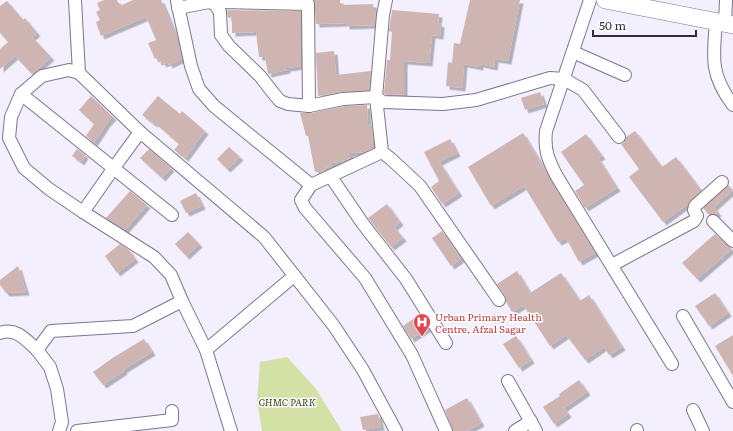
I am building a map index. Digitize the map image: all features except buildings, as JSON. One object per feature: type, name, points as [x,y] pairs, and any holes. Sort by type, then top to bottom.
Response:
[{"type":"main road","points":[[605,0],[725,23]]},
{"type":"street","points":[[75,0],[80,35],[79,73]]},
{"type":"street","points":[[386,0],[383,15],[376,97],[382,152],[420,186],[499,300]]},
{"type":"street","points":[[590,0],[546,131],[545,142],[547,156],[556,175],[672,364]]},
{"type":"street","points":[[726,0],[725,23],[713,57],[717,77],[726,96],[733,106]]},
{"type":"street","points":[[311,185],[214,106],[200,89],[191,66],[178,4],[209,2],[215,4],[220,12],[221,35],[228,46],[260,76],[280,101],[288,104],[309,106],[343,99],[376,97],[383,102],[442,104],[476,100],[550,78],[564,79],[583,90],[619,137]]},
{"type":"street","points":[[222,2],[308,4],[309,106]]},
{"type":"street","points":[[573,52],[625,75]]},
{"type":"street","points":[[231,431],[206,350],[171,275],[154,257],[49,189],[24,168],[9,138],[11,117],[21,94],[42,76],[69,70],[79,73],[140,132],[264,238],[334,326],[363,370],[396,431]]},
{"type":"street","points":[[21,94],[172,215]]},
{"type":"street","points":[[83,212],[140,132]]},
{"type":"street","points":[[382,152],[311,185],[301,200],[305,208],[364,278],[412,356],[446,431]]},
{"type":"street","points":[[331,177],[363,224],[406,279],[446,343]]},
{"type":"street","points":[[612,265],[694,221],[697,216],[694,210],[695,206],[722,182]]},
{"type":"street","points":[[713,221],[733,241]]},
{"type":"street","points":[[206,350],[294,276]]},
{"type":"street","points":[[37,350],[51,331],[133,326],[182,301]]},
{"type":"street","points":[[683,316],[733,402]]},
{"type":"street","points":[[0,333],[9,330],[18,333],[37,350],[50,366],[57,389],[62,422],[59,431]]},
{"type":"street","points":[[508,381],[533,426],[515,431]]},
{"type":"street","points":[[693,410],[703,431]]},
{"type":"street","points":[[77,431],[172,420],[172,411]]},
{"type":"green space","name":"GHMC PARK","points":[[287,357],[316,389],[342,431],[262,431],[257,401],[260,362]]},
{"type":"place","name":"Urban Primary Health Centre, Afzal Sagar","points":[[422,337]]}]
